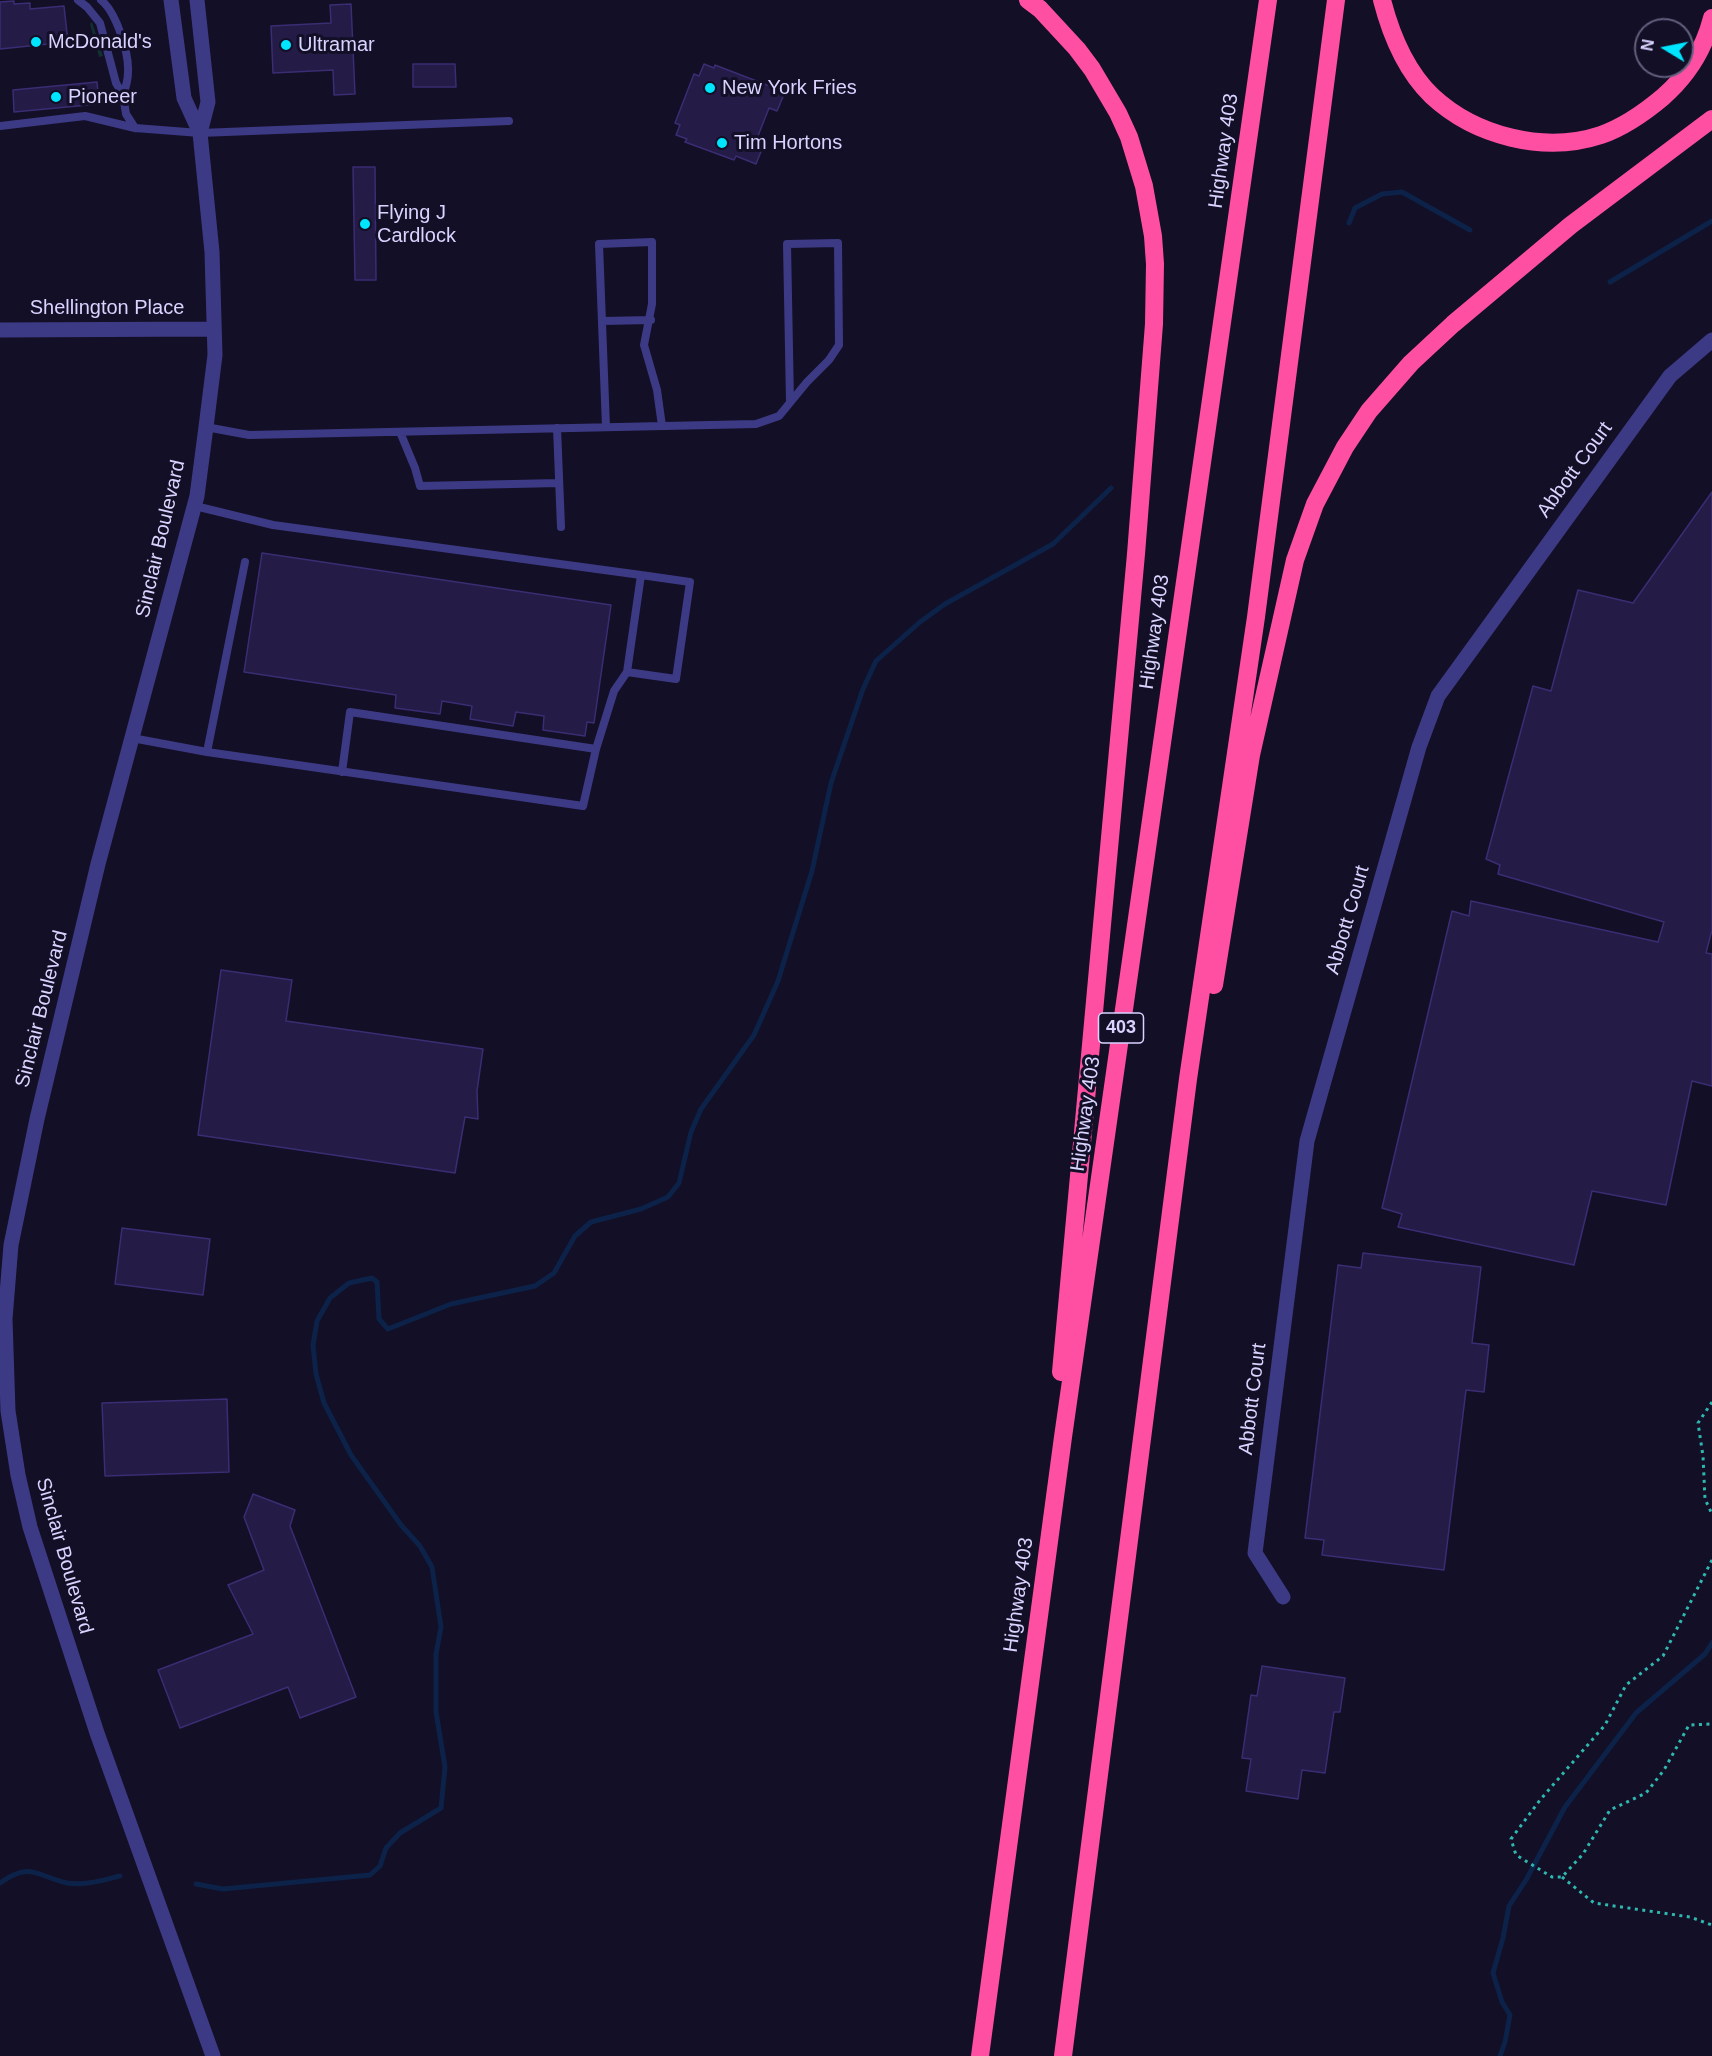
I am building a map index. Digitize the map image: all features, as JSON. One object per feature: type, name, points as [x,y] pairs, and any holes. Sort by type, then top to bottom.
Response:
[{"type":"highway","points":[[1028,0],[1040,9],[1077,49],[1092,69],[1118,113],[1129,137],[1144,186],[1153,236],[1155,264],[1154,324],[1136,554],[1061,1367],[1063,1437]]},
{"type":"highway","name":"Highway 403","points":[[980,2056],[1063,1437],[1266,0]]},
{"type":"highway","points":[[1063,2056],[1188,1079],[1256,617],[1336,0]]},
{"type":"highway","points":[[1382,0],[1402,59],[1431,95],[1463,119],[1489,132],[1525,141],[1570,142],[1600,135],[1626,124],[1648,110],[1687,74],[1704,43],[1712,18]]},
{"type":"highway","points":[[1188,1079],[1206,1037],[1251,755],[1295,560],[1315,504],[1345,447],[1369,411],[1410,363],[1453,324],[1571,225],[1712,119]]},
{"type":"street","name":"Sinclair Boulevard","points":[[171,0],[184,98],[200,133],[212,252],[215,355],[206,427],[195,506],[98,864],[37,1119],[11,1245],[5,1319],[8,1411],[30,1527],[97,1733],[213,2056]]},
{"type":"street","name":"Sinclair Boulevard","points":[[197,0],[208,102],[200,133]]},
{"type":"street","name":"Shellington Place","points":[[0,330],[214,329]]},
{"type":"street","name":"Abbott Court","points":[[1283,1597],[1255,1553],[1307,1141],[1419,747],[1438,696],[1473,647],[1670,376],[1712,340]]},
{"type":"lane","points":[[78,0],[100,23],[116,83],[123,95],[126,114],[135,128]]},
{"type":"lane","points":[[101,0],[114,17],[128,62],[128,81],[123,95]]},
{"type":"lane","points":[[0,126],[85,116],[135,128],[200,133],[509,121]]},
{"type":"lane","points":[[606,428],[599,244],[652,242],[651,320],[644,345],[657,390],[662,426]]},
{"type":"lane","points":[[206,427],[249,435],[756,424],[779,416],[807,381],[829,360],[839,345],[838,243],[787,244],[790,402]]},
{"type":"lane","points":[[602,321],[651,320]]},
{"type":"lane","points":[[557,429],[561,526]]},
{"type":"lane","points":[[400,432],[420,486],[559,483]]},
{"type":"lane","points":[[195,506],[273,525],[690,582],[676,679],[627,672]]},
{"type":"lane","points":[[207,752],[245,562]]},
{"type":"lane","points":[[132,738],[207,752],[583,806],[596,749],[614,691],[627,672],[641,575]]},
{"type":"lane","points":[[342,772],[350,712],[596,749]]},
{"type":"path","points":[[1712,1402],[1698,1423],[1704,1455],[1705,1499],[1712,1514]]},
{"type":"path","points":[[1712,1560],[1663,1656],[1626,1685],[1605,1725],[1539,1800],[1511,1839],[1516,1855],[1552,1877],[1562,1877],[1594,1903],[1690,1917],[1712,1925]]},
{"type":"path","points":[[1562,1877],[1583,1854],[1610,1810],[1646,1793],[1664,1770],[1689,1725],[1712,1724]]},
{"type":"green space","points":[[92,22],[103,56],[99,57],[90,24]]},
{"type":"building","points":[[14,1],[14,4],[30,3],[30,9],[64,6],[68,42],[0,49],[0,2]]},
{"type":"building","points":[[351,4],[355,94],[334,95],[333,70],[273,73],[271,26],[331,23],[330,5]]},
{"type":"building","points":[[413,64],[455,64],[456,87],[413,87]]},
{"type":"building","points":[[704,64],[714,68],[715,65],[785,92],[777,111],[769,108],[756,141],[764,144],[756,164],[736,156],[734,160],[685,142],[687,139],[676,135],[680,125],[675,123],[694,74],[699,76]]},
{"type":"building","name":"Pioneer","points":[[97,82],[99,104],[14,112],[13,90]]},
{"type":"building","name":"Flying J Cardlock","points":[[353,167],[375,167],[376,280],[355,280]]},
{"type":"building","points":[[1712,492],[1712,930],[1706,953],[1712,954],[1712,1086],[1692,1081],[1666,1205],[1592,1191],[1574,1265],[1398,1227],[1402,1214],[1382,1208],[1452,911],[1469,916],[1471,901],[1658,942],[1664,922],[1498,874],[1500,865],[1486,859],[1533,686],[1551,691],[1578,590],[1633,603]]},
{"type":"building","points":[[262,553],[611,605],[594,723],[587,722],[585,736],[543,730],[544,716],[516,712],[513,726],[470,719],[472,706],[442,701],[440,714],[395,708],[396,695],[244,672]]},
{"type":"building","points":[[221,970],[292,980],[286,1021],[483,1049],[477,1091],[478,1119],[465,1117],[455,1173],[198,1135]]},
{"type":"building","points":[[122,1228],[210,1239],[203,1295],[115,1284]]},
{"type":"building","points":[[1363,1253],[1481,1267],[1472,1343],[1489,1345],[1484,1392],[1466,1390],[1444,1570],[1322,1555],[1324,1540],[1305,1538],[1338,1265],[1361,1268]]},
{"type":"building","points":[[227,1399],[229,1472],[105,1476],[102,1403]]},
{"type":"building","points":[[253,1494],[295,1510],[290,1526],[356,1697],[300,1718],[288,1687],[180,1728],[158,1670],[253,1634],[228,1585],[264,1570],[244,1517]]},
{"type":"building","points":[[1262,1666],[1345,1678],[1340,1712],[1334,1712],[1325,1773],[1302,1770],[1298,1799],[1246,1791],[1251,1759],[1242,1758],[1251,1695],[1257,1696]]},
{"type":"waterway","points":[[1349,223],[1355,208],[1382,194],[1402,192],[1470,230]]},
{"type":"waterway","points":[[1610,282],[1712,221]]},
{"type":"waterway","points":[[196,1884],[223,1889],[370,1875],[380,1866],[386,1848],[400,1833],[441,1808],[445,1767],[436,1712],[436,1654],[441,1627],[432,1567],[420,1546],[401,1525],[351,1455],[324,1403],[316,1374],[313,1345],[317,1321],[330,1298],[349,1283],[372,1278],[377,1282],[379,1319],[388,1329],[451,1304],[535,1286],[554,1273],[575,1236],[591,1222],[641,1209],[668,1197],[679,1183],[691,1132],[701,1109],[754,1035],[778,981],[812,871],[831,783],[863,689],[876,661],[920,622],[945,604],[1053,544],[1111,488]]},
{"type":"waterway","points":[[1500,2056],[1510,2015],[1502,2002],[1493,1973],[1509,1906],[1526,1880],[1565,1807],[1636,1713],[1705,1654],[1712,1643]]},
{"type":"waterway","points":[[0,1883],[11,1876],[27,1871],[74,1884],[120,1876]]},
{"type":"place","name":"McDonald's","points":[[36,42]]},
{"type":"place","name":"Ultramar","points":[[286,45]]},
{"type":"place","name":"New York Fries","points":[[710,88]]},
{"type":"place","name":"Pioneer","points":[[56,97]]},
{"type":"place","name":"Tim Hortons","points":[[722,143]]},
{"type":"place","name":"Flying J Cardlock","points":[[365,224]]}]
